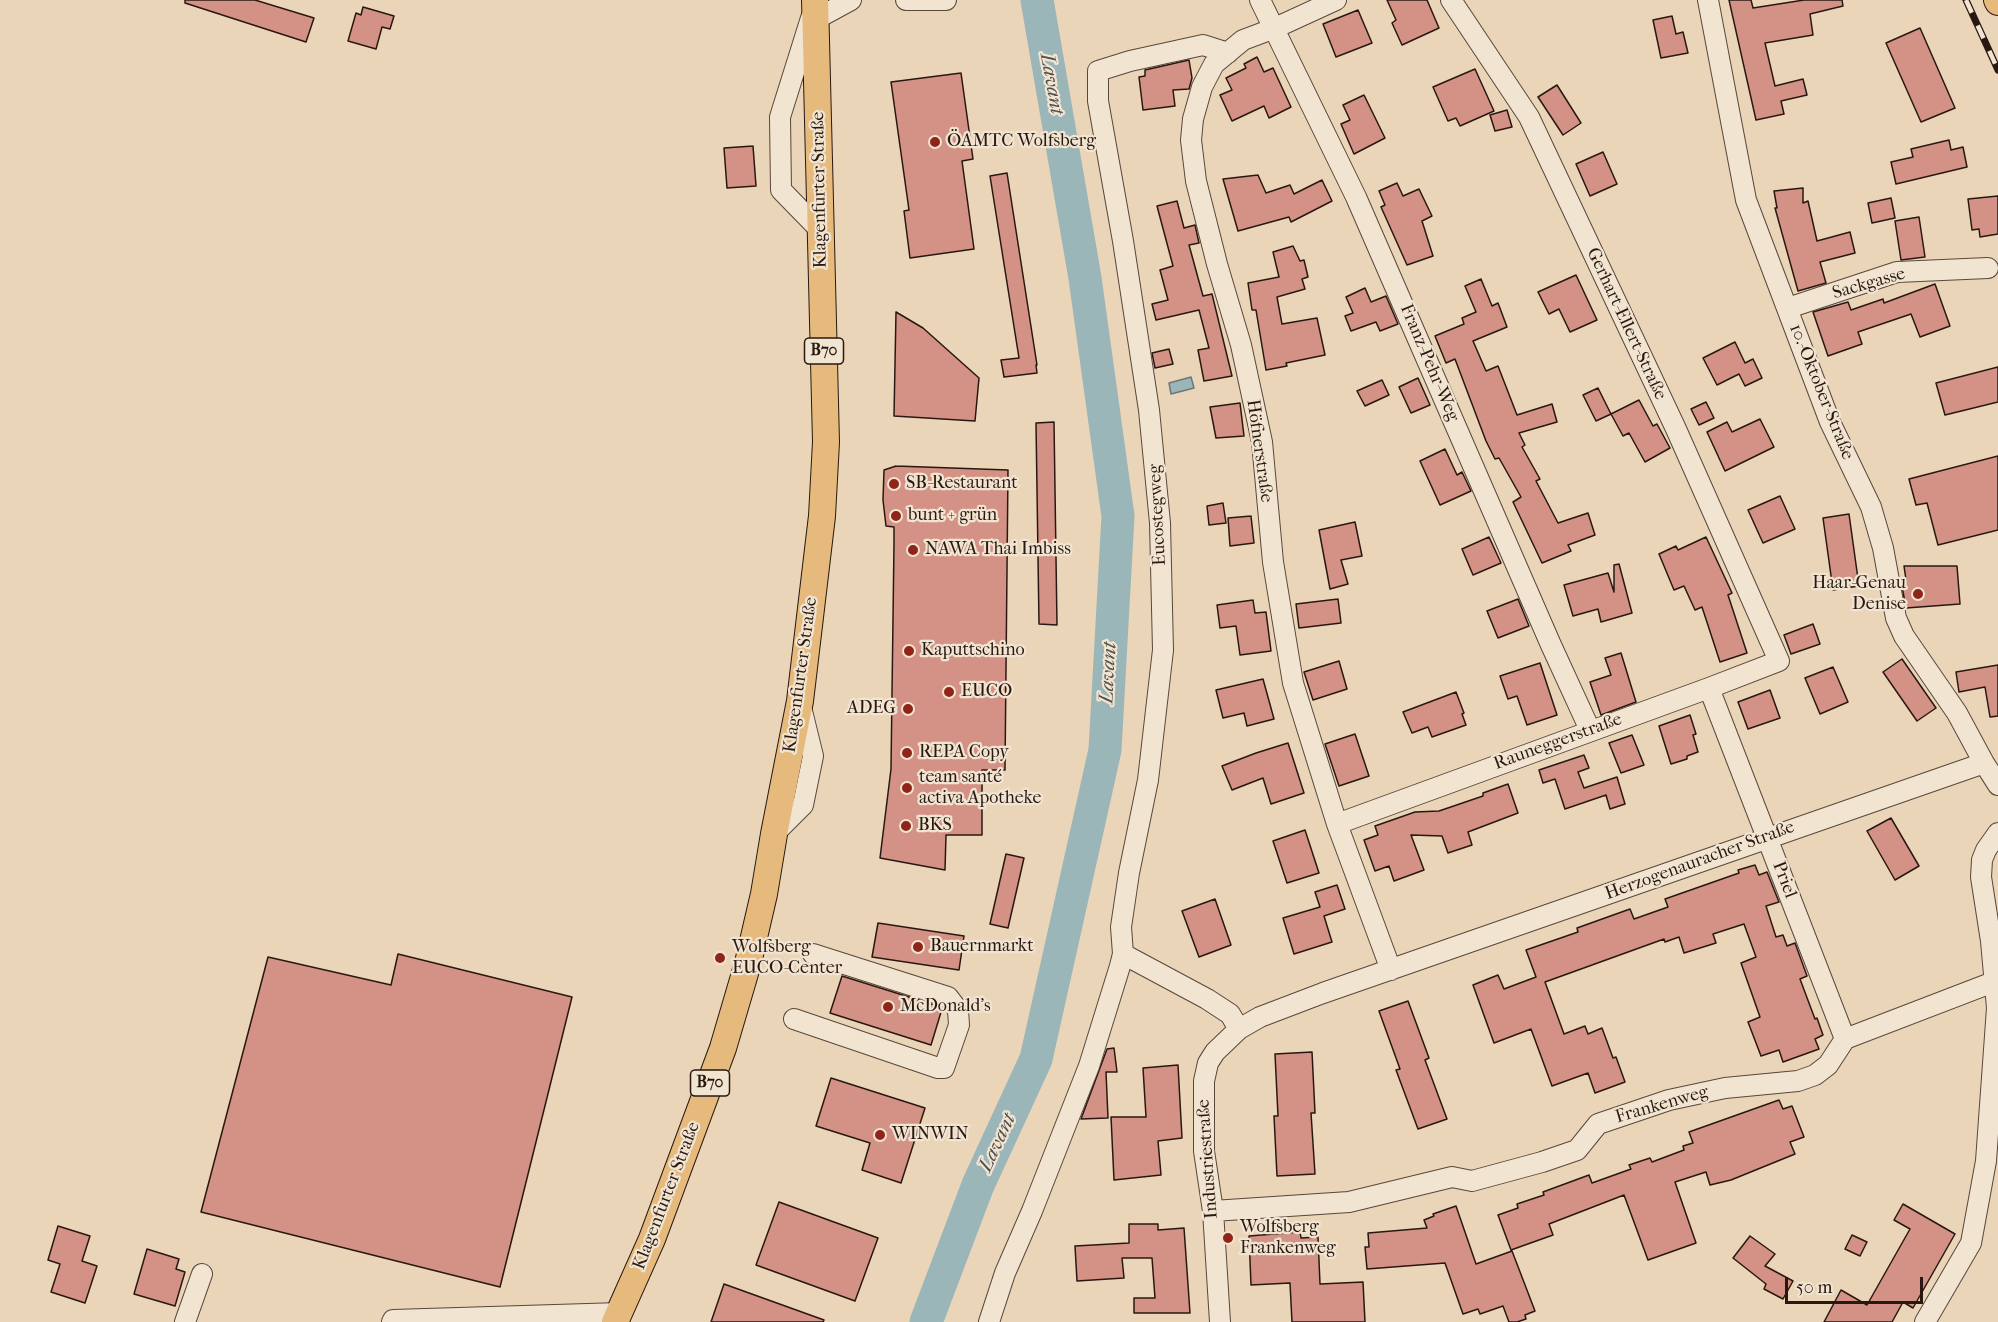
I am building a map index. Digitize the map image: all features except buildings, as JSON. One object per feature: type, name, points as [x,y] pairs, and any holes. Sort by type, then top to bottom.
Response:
[{"type":"main road","name":"Klagenfurter Straße","points":[[617,1317],[652,1239],[723,1048],[748,963],[759,915],[800,701],[822,516],[825,452],[816,8]]},
{"type":"street","points":[[821,231],[781,190],[780,117],[816,8],[850,0]]},
{"type":"street","points":[[906,0],[946,0]]},
{"type":"street","name":"Franz-Pehr-Weg","points":[[1260,0],[1356,197],[1590,730]]},
{"type":"street","name":"Höfnerstraße","points":[[1336,0],[1243,40],[1214,64],[1202,87],[1193,119],[1191,140],[1196,181],[1216,264],[1241,345],[1262,442],[1273,562],[1293,683],[1337,824],[1391,970]]},
{"type":"street","name":"Gerhart-Ellert-Straße","points":[[1451,0],[1529,117],[1676,429],[1779,660]]},
{"type":"street","name":"10.-Oktober-Straße","points":[[1708,0],[1746,200],[1830,422],[1871,507],[1883,548],[1896,618],[1904,636],[1957,713],[1984,763]]},
{"type":"street","name":"Eucostegweg","points":[[1123,954],[1121,927],[1129,873],[1148,780],[1163,650],[1160,523],[1149,410],[1123,241],[1098,101],[1098,71],[1130,61],[1203,45],[1228,52]]},
{"type":"street","name":"Sackgasse","points":[[1788,308],[1897,272],[1988,268]]},
{"type":"street","name":"Rauneggerstraße","points":[[1337,824],[1709,688],[1779,660]]},
{"type":"street","name":"Priel","points":[[1709,688],[1845,1039]]},
{"type":"street","points":[[1984,763],[1998,785]]},
{"type":"street","name":"Herzogenauracher Straße","points":[[1391,970],[1984,763]]},
{"type":"street","points":[[1925,1322],[1971,1243],[1992,1159],[1996,981],[1980,877],[1986,850],[1998,833]]},
{"type":"street","points":[[794,1019],[938,1068],[944,1068],[958,1025],[958,1010],[948,997],[813,954]]},
{"type":"street","points":[[989,1322],[1005,1273],[1089,1066],[1123,954],[1208,999],[1230,1014],[1239,1029]]},
{"type":"street","name":"Industriestraße","points":[[1220,1322],[1213,1211],[1204,1151],[1204,1081],[1208,1063],[1215,1052],[1239,1029],[1260,1017],[1391,970]]},
{"type":"street","points":[[1845,1039],[1996,981]]},
{"type":"street","name":"Frankenweg","points":[[1213,1211],[1349,1202],[1452,1177],[1472,1181],[1577,1150],[1598,1124],[1669,1100],[1725,1088],[1798,1081],[1815,1075],[1828,1065],[1845,1039]]},
{"type":"street","points":[[185,1322],[202,1274]]},
{"type":"street","points":[[392,1322],[393,1320],[617,1317]]},
{"type":"water","points":[[1191,377],[1194,388],[1171,394],[1169,383]]},
{"type":"waterway","name":"Lavant","points":[[926,1322],[978,1185],[1036,1059],[1105,750],[1118,516],[1085,278],[1037,0]]},
{"type":"railway","points":[[1966,0],[1998,70]]},
{"type":"place","name":"ÖAMTC Wolfsberg","points":[[935,142]]},
{"type":"place","name":"SB-Restaurant","points":[[894,484]]},
{"type":"place","name":"bunt + grün","points":[[896,516]]},
{"type":"place","name":"NAWA Thai Imbiss","points":[[913,550]]},
{"type":"place","name":"Haar-Genau Denise","points":[[1918,594]]},
{"type":"place","name":"Kaputtschino","points":[[909,651]]},
{"type":"place","name":"EUCO","points":[[949,692]]},
{"type":"place","name":"ADEG","points":[[908,709]]},
{"type":"place","name":"REPA Copy","points":[[907,753]]},
{"type":"place","name":"team santé activa Apotheke","points":[[907,788]]},
{"type":"place","name":"BKS","points":[[906,826]]},
{"type":"place","name":"Bauernmarkt","points":[[918,947]]},
{"type":"place","name":"Wolfsberg EUCO-Center","points":[[720,958]]},
{"type":"place","name":"McDonald's","points":[[888,1007]]},
{"type":"place","name":"WINWIN","points":[[880,1135]]},
{"type":"place","name":"Wolfsberg Frankenweg","points":[[1228,1238]]}]
